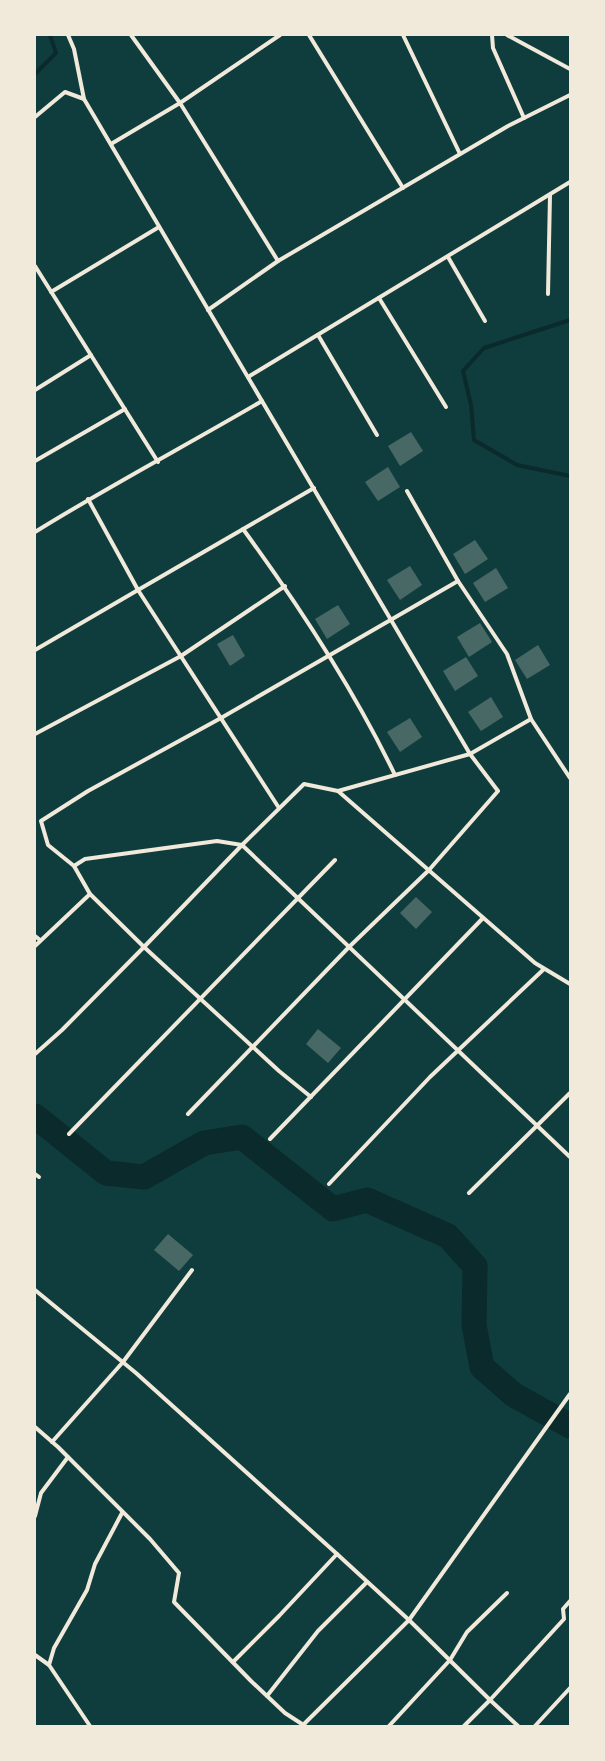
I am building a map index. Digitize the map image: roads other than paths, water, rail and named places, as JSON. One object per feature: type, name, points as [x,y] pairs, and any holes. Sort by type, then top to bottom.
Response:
[{"type":"street","points":[[68,35],[74,49],[84,99],[470,754],[498,791],[429,870],[349,947],[188,1114]]},
{"type":"street","points":[[131,35],[180,103],[278,261]]},
{"type":"street","points":[[111,144],[180,103],[280,35]]},
{"type":"street","points":[[309,35],[403,188]]},
{"type":"street","points":[[403,35],[460,154]]},
{"type":"street","points":[[492,35],[493,48],[524,118]]},
{"type":"street","points":[[507,35],[570,69]]},
{"type":"street","points":[[35,117],[65,92],[84,99]]},
{"type":"street","points":[[208,310],[278,261],[460,154],[570,94]]},
{"type":"street","points":[[248,378],[570,182]]},
{"type":"street","points":[[548,294],[550,195]]},
{"type":"street","points":[[52,292],[159,227]]},
{"type":"street","points":[[448,257],[485,321]]},
{"type":"street","points":[[35,266],[158,462]]},
{"type":"street","points":[[379,298],[446,407]]},
{"type":"street","points":[[318,336],[377,435]]},
{"type":"street","points":[[35,390],[91,355]]},
{"type":"street","points":[[35,532],[88,499],[158,462],[262,401]]},
{"type":"street","points":[[35,461],[125,409]]},
{"type":"street","points":[[35,650],[314,488]]},
{"type":"street","points":[[407,491],[458,581],[507,654],[530,719],[570,778]]},
{"type":"street","points":[[88,499],[138,590],[280,808]]},
{"type":"street","points":[[244,529],[285,586],[329,655],[373,730],[395,775]]},
{"type":"street","points":[[311,1097],[278,1071],[144,947],[90,894],[74,866],[48,845],[41,821],[88,791],[221,718],[458,581]]},
{"type":"street","points":[[35,734],[181,656],[285,586]]},
{"type":"street","points":[[35,1054],[62,1030],[242,845],[304,784],[338,791],[470,754],[530,719]]},
{"type":"street","points":[[338,791],[535,963],[570,984]]},
{"type":"street","points":[[74,866],[85,859],[217,840],[242,845],[570,1157]]},
{"type":"street","points":[[68,1134],[297,897],[335,860]]},
{"type":"street","points":[[35,946],[90,894]]},
{"type":"street","points":[[270,1139],[483,918]]},
{"type":"street","points":[[35,936],[40,940]]},
{"type":"street","points":[[329,1184],[430,1077],[544,968]]},
{"type":"street","points":[[469,1193],[570,1093]]},
{"type":"street","points":[[35,1174],[39,1177]]},
{"type":"street","points":[[52,1442],[123,1362],[192,1270]]},
{"type":"street","points":[[35,1290],[123,1362],[337,1554],[409,1620],[518,1726]]},
{"type":"street","points":[[35,1427],[68,1457],[122,1513],[150,1539],[179,1573],[174,1602],[267,1696],[285,1713],[303,1725],[409,1620],[569,1395]]},
{"type":"street","points":[[35,1516],[42,1493],[68,1457]]},
{"type":"street","points":[[49,1665],[54,1648],[87,1590],[95,1564],[122,1513]]},
{"type":"street","points":[[233,1662],[280,1616],[337,1554]]},
{"type":"street","points":[[267,1696],[318,1631],[367,1582]]},
{"type":"street","points":[[389,1726],[450,1660],[467,1632],[507,1593]]},
{"type":"street","points":[[464,1726],[490,1700],[564,1619],[562,1609],[570,1601]]},
{"type":"street","points":[[35,1655],[49,1665],[90,1726]]},
{"type":"street","points":[[535,1726],[570,1688]]},
{"type":"waterway","points":[[35,74],[56,53],[50,35]]},
{"type":"waterway","points":[[570,320],[484,348],[463,371],[471,405],[474,440],[517,465],[570,476]]},
{"type":"waterway","points":[[35,1116],[106,1173],[144,1177],[204,1143],[242,1137],[333,1209],[367,1200],[448,1236],[475,1266],[474,1325],[482,1367],[514,1395],[570,1426]]}]
